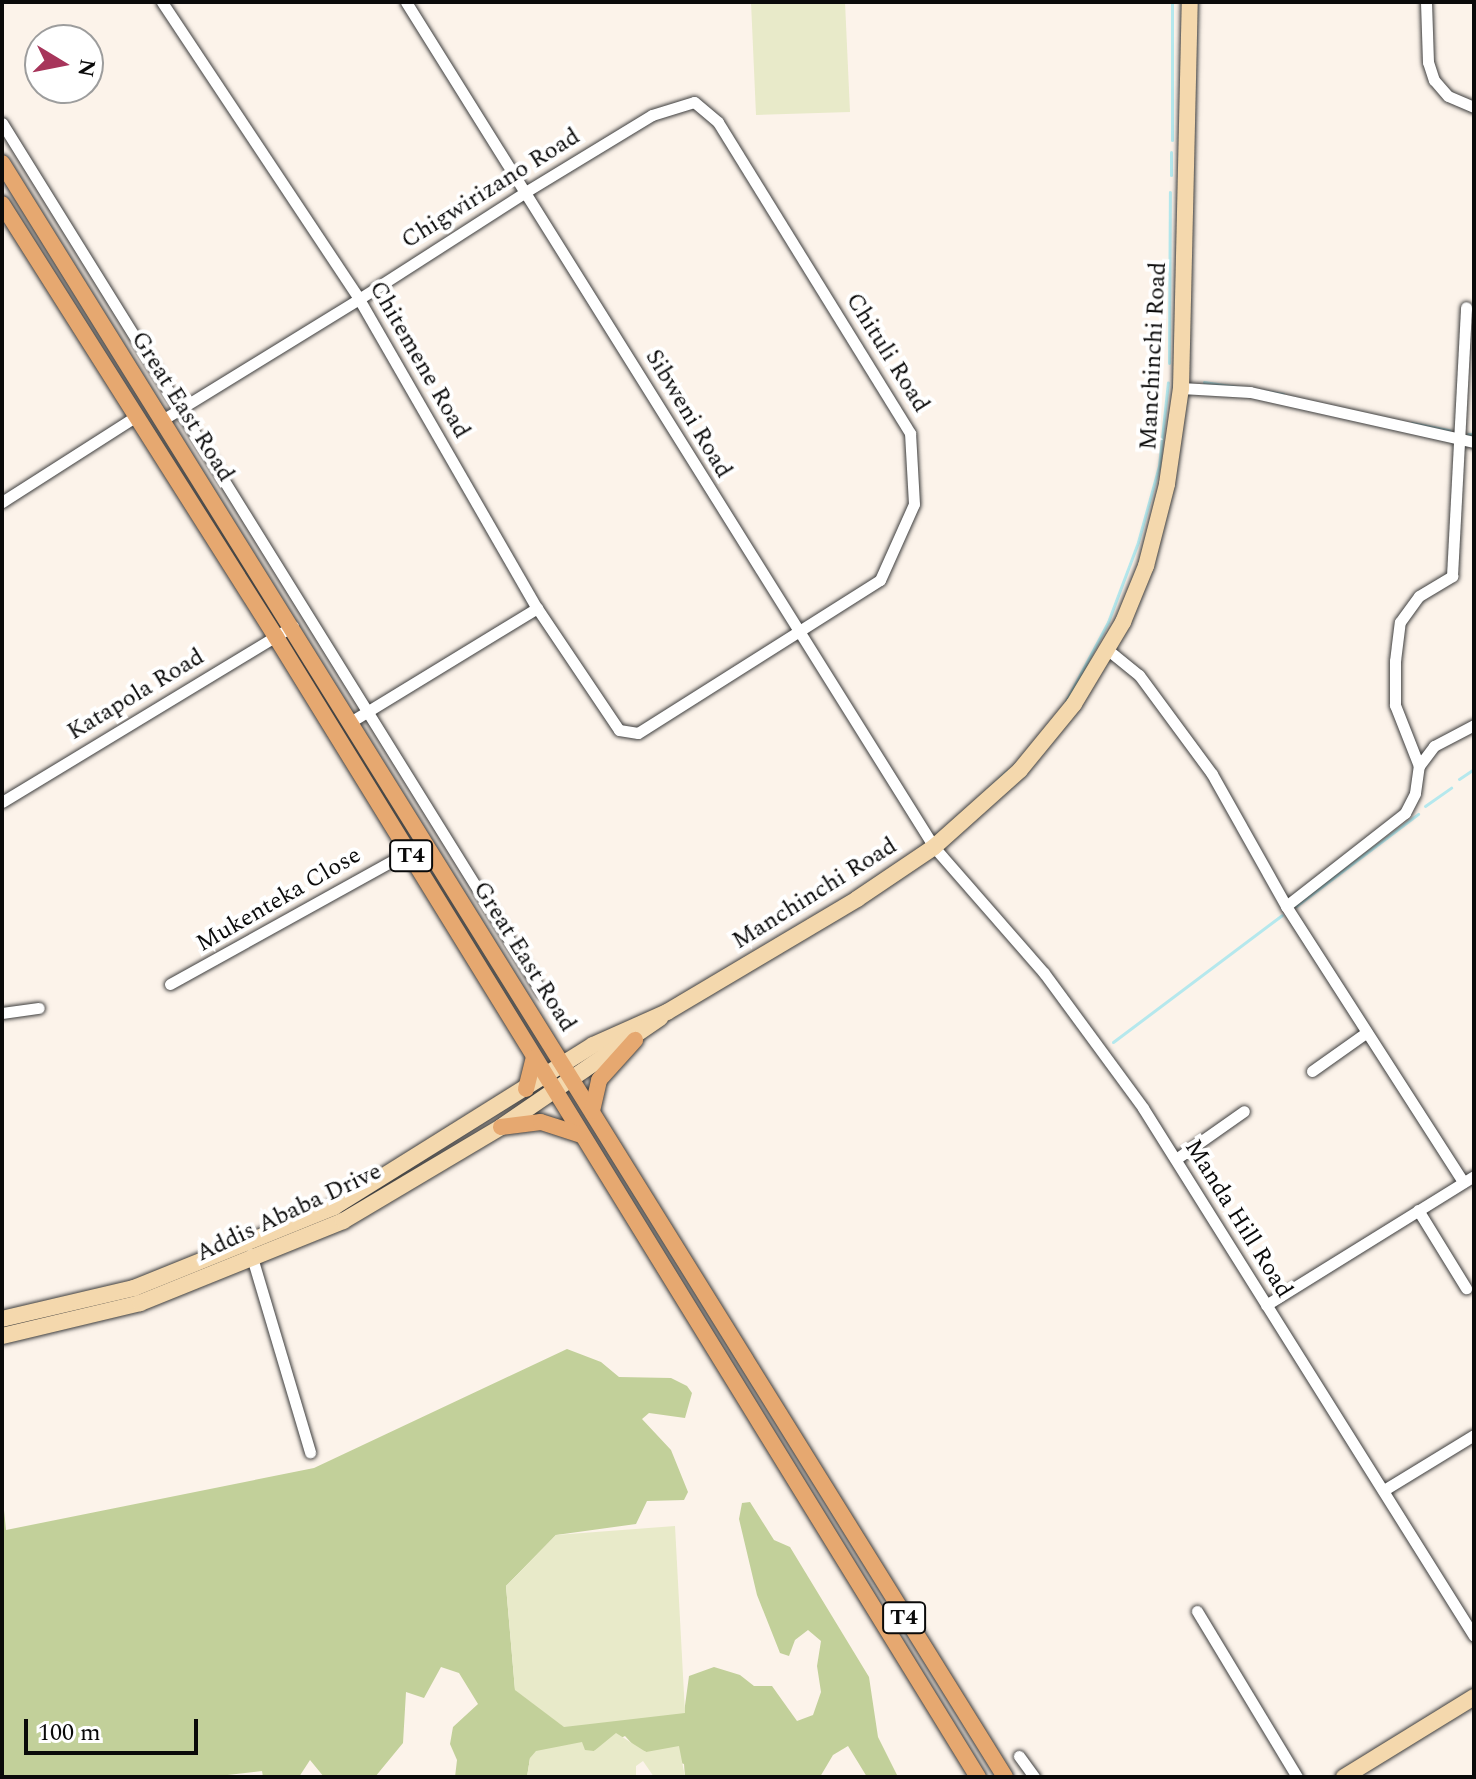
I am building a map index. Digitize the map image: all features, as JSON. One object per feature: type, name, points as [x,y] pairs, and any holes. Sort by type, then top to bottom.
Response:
[{"type":"main road","name":"Manchinchi Road","points":[[573,1081],[635,1040],[667,1012],[934,847],[1030,759],[1108,650],[1136,591],[1160,517],[1178,433],[1190,2]]},
{"type":"main road","name":"Great East Road","points":[[2,163],[293,626],[1005,1777]]},
{"type":"main road","name":"Great East Road","points":[[2,204],[276,637],[978,1777]]},
{"type":"main road","name":"Manchinchi Road","points":[[563,1065],[617,1032],[667,1012]]},
{"type":"main road","points":[[592,1111],[599,1080],[635,1040]]},
{"type":"main road","points":[[526,1089],[534,1058]]},
{"type":"main road","name":"Addis Ababa Drive","points":[[2,1336],[140,1303],[250,1254],[359,1193],[563,1065]]},
{"type":"main road","name":"Addis Ababa Drive","points":[[2,1319],[134,1288],[250,1254],[343,1221],[573,1081]]},
{"type":"main road","points":[[501,1127],[541,1122],[583,1136]]},
{"type":"main road","points":[[1344,1777],[1474,1697]]},
{"type":"street","name":"Chitemene Road","points":[[162,2],[359,299],[537,608],[613,726],[638,733]]},
{"type":"street","name":"Sibweni Road","points":[[406,2],[527,191],[797,635],[934,847]]},
{"type":"street","points":[[1426,2],[1428,62],[1434,80],[1448,96],[1474,107]]},
{"type":"street","name":"Chigwirizano Road","points":[[162,420],[527,191],[682,102]]},
{"type":"street","name":"Chituli Road","points":[[638,733],[880,580],[914,504],[910,433],[718,122],[703,107],[682,102]]},
{"type":"street","points":[[2,123],[542,993]]},
{"type":"street","points":[[1419,766],[1395,705],[1395,661],[1400,622],[1419,596],[1452,576],[1466,307]]},
{"type":"street","points":[[1181,388],[1250,392],[1474,442]]},
{"type":"street","points":[[2,502],[135,417]]},
{"type":"street","points":[[352,721],[537,608]]},
{"type":"street","name":"Katapola Road","points":[[2,802],[293,626]]},
{"type":"street","points":[[1108,650],[1139,675],[1212,774],[1286,906],[1367,1032],[1469,1179],[1266,1305]]},
{"type":"street","points":[[1286,906],[1405,813],[1415,793],[1419,766],[1434,746],[1474,725]]},
{"type":"street","name":"Manda Hill Road","points":[[934,847],[1044,973],[1176,1159],[1474,1636]]},
{"type":"street","name":"Mukenteka Close","points":[[170,984],[408,852]]},
{"type":"street","points":[[2,1013],[39,1008]]},
{"type":"street","points":[[1312,1071],[1367,1032]]},
{"type":"street","points":[[1176,1159],[1244,1111]]},
{"type":"street","points":[[1418,1210],[1466,1288]]},
{"type":"street","points":[[250,1254],[310,1452]]},
{"type":"street","points":[[1384,1490],[1474,1435]]},
{"type":"street","points":[[1197,1611],[1297,1777]]},
{"type":"street","points":[[1019,1756],[1034,1777]]},
{"type":"green space","points":[[751,2],[845,2],[850,112],[756,115]]},
{"type":"green space","points":[[567,1349],[601,1362],[619,1377],[671,1378],[687,1386],[692,1393],[685,1418],[649,1413],[642,1419],[671,1450],[688,1492],[684,1500],[647,1501],[636,1524],[556,1535],[506,1586],[515,1690],[684,1713],[689,1676],[714,1667],[740,1675],[754,1686],[772,1686],[797,1721],[813,1715],[821,1692],[817,1666],[821,1641],[808,1630],[795,1640],[789,1656],[780,1653],[757,1595],[739,1519],[742,1503],[750,1502],[774,1540],[790,1547],[869,1677],[878,1737],[898,1777],[867,1777],[848,1746],[833,1755],[820,1777],[685,1777],[684,1764],[637,1749],[625,1736],[594,1751],[530,1758],[527,1777],[455,1777],[457,1760],[450,1744],[453,1727],[478,1704],[459,1673],[441,1667],[424,1698],[406,1692],[403,1743],[375,1777],[324,1777],[310,1760],[299,1777],[263,1777],[262,1771],[210,1777],[2,1777],[2,1490],[6,1530],[314,1468]]},
{"type":"green space","points":[[675,1526],[685,1713],[564,1727],[515,1690],[506,1586],[556,1535]]},
{"type":"green space","points":[[616,1733],[646,1752],[679,1746],[685,1777],[654,1777],[643,1761],[636,1766],[636,1777],[527,1777],[530,1758],[536,1751],[582,1742],[585,1750],[594,1751]]},
{"type":"waterway","points":[[1172,2],[1172,140]]},
{"type":"waterway","points":[[1171,152],[1171,175]]},
{"type":"waterway","points":[[1169,363],[1170,192]]},
{"type":"waterway","points":[[1066,701],[1108,622],[1138,542],[1159,466],[1168,382]]},
{"type":"waterway","points":[[1204,382],[1283,394]]},
{"type":"waterway","points":[[1412,423],[1449,430]]},
{"type":"waterway","points":[[1468,434],[1474,434]]},
{"type":"waterway","points":[[1459,779],[1474,769]]},
{"type":"waterway","points":[[984,793],[1007,771]]},
{"type":"waterway","points":[[1425,806],[1451,788]]},
{"type":"waterway","points":[[1296,906],[1418,814]]},
{"type":"waterway","points":[[1113,1042],[1282,915]]}]
